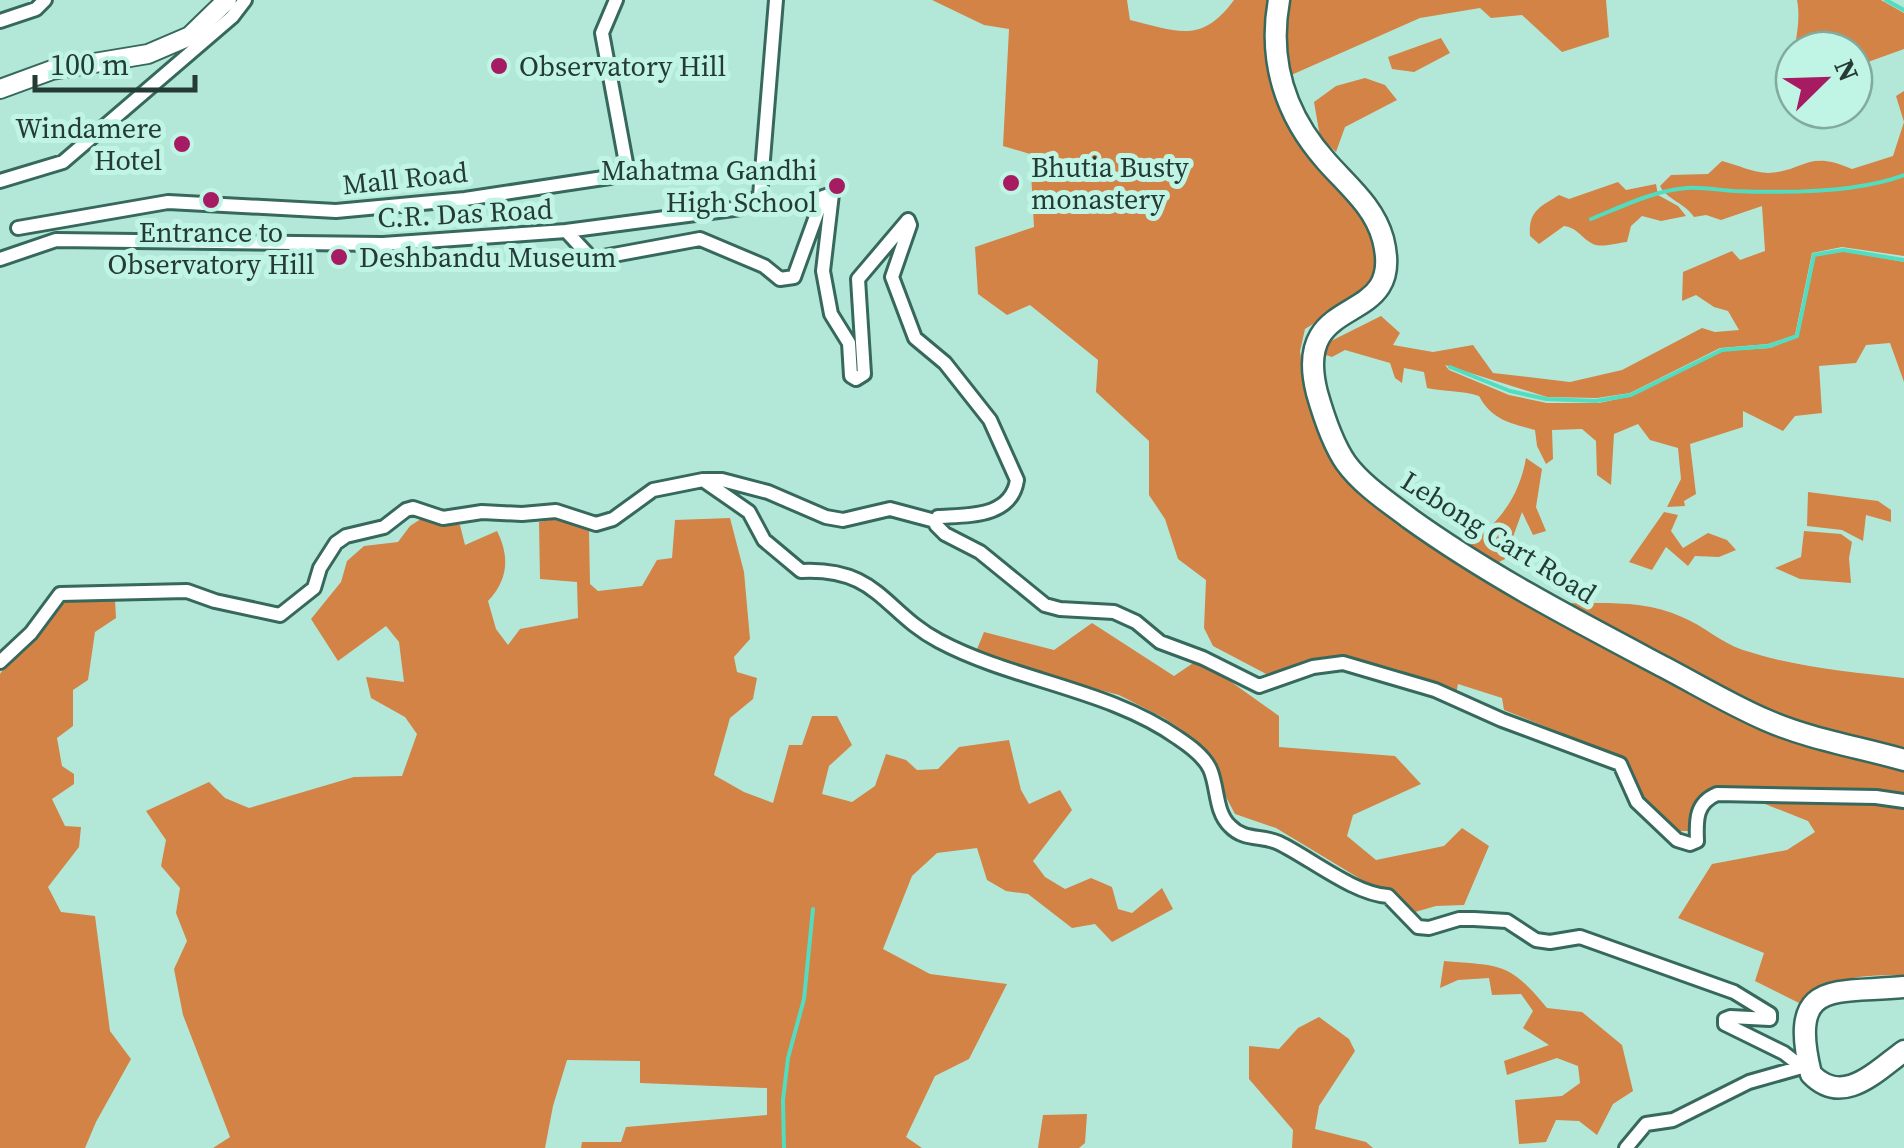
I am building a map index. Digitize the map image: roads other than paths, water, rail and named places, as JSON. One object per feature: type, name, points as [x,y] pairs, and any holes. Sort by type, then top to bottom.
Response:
[{"type":"highway","name":"Lebong Cart Road","points":[[1280,0],[1273,32],[1277,73],[1292,112],[1322,158],[1374,214],[1386,259],[1387,275],[1380,290],[1321,330],[1312,352],[1317,393],[1346,463],[1381,498],[1432,534],[1614,640],[1767,721],[1904,760]]},
{"type":"highway","points":[[1904,987],[1838,990],[1813,1003],[1804,1034],[1807,1070],[1828,1088],[1858,1085],[1904,1051]]},
{"type":"main road","points":[[0,88],[52,70],[148,54],[190,36],[227,0]]},
{"type":"street","points":[[0,22],[36,9],[44,0]]},
{"type":"street","points":[[0,181],[63,162],[232,17],[246,0]]},
{"type":"street","name":"Mall Road","points":[[18,228],[168,202],[336,211],[465,199],[610,177],[626,163],[602,33],[616,0]]},
{"type":"street","points":[[566,232],[740,208],[760,196],[776,0]]},
{"type":"street","name":"C.R. Das Road","points":[[0,259],[56,240],[383,244],[566,232],[592,259],[700,240],[764,266],[780,278],[794,277],[824,197],[832,194],[823,271],[831,314],[849,343],[851,376],[856,380],[864,374],[858,279],[908,220],[910,224],[892,277],[915,338],[945,362],[990,420],[1017,480],[1010,500],[981,515],[938,516],[935,520]]},
{"type":"street","points":[[704,480],[749,512],[764,540],[801,571],[817,570],[871,585],[935,639],[998,668],[1056,684],[1158,723],[1198,753],[1210,768],[1224,819],[1243,836],[1269,839],[1377,895],[1388,896],[1418,927],[1429,928],[1459,918],[1508,921],[1536,940],[1580,937],[1734,992],[1759,1004],[1770,1018],[1730,1016],[1725,1018],[1725,1024],[1784,1052],[1807,1070]]},
{"type":"street","points":[[0,662],[31,633],[60,594],[187,591],[280,614],[314,588],[320,568],[336,543],[346,536],[384,528],[406,510],[413,508],[443,518],[482,512],[556,511],[596,524],[613,519],[652,490],[722,480],[768,492],[826,517],[843,520],[890,509],[935,520],[939,530],[980,552],[1046,604],[1060,609],[1114,612],[1136,622],[1160,642],[1259,686],[1313,667],[1343,664],[1435,690],[1620,764],[1637,802],[1678,840],[1690,844],[1698,841],[1698,811],[1704,800],[1717,794],[1904,801]]},
{"type":"street","points":[[1626,1148],[1646,1124],[1673,1120],[1749,1082],[1807,1070]]},
{"type":"waterway","points":[[1886,0],[1904,10]]},
{"type":"waterway","points":[[1591,219],[1675,189],[1820,190],[1904,175]]},
{"type":"waterway","points":[[1450,367],[1510,391],[1546,399],[1596,401],[1631,395],[1722,350],[1769,346],[1797,336],[1814,255],[1843,250],[1904,260]]},
{"type":"waterway","points":[[784,1148],[783,1100],[788,1058],[804,999],[813,909]]},
{"type":"place","name":"Observatory Hill","points":[[499,66]]},
{"type":"place","name":"Windamere Hotel","points":[[182,144]]},
{"type":"place","name":"Bhutia Busty monastery","points":[[1011,183]]},
{"type":"place","name":"Mahatma Gandhi High School","points":[[837,186]]},
{"type":"place","name":"Entrance to Observatory Hill","points":[[211,200]]},
{"type":"place","name":"Deshbandu Museum","points":[[339,257]]}]
